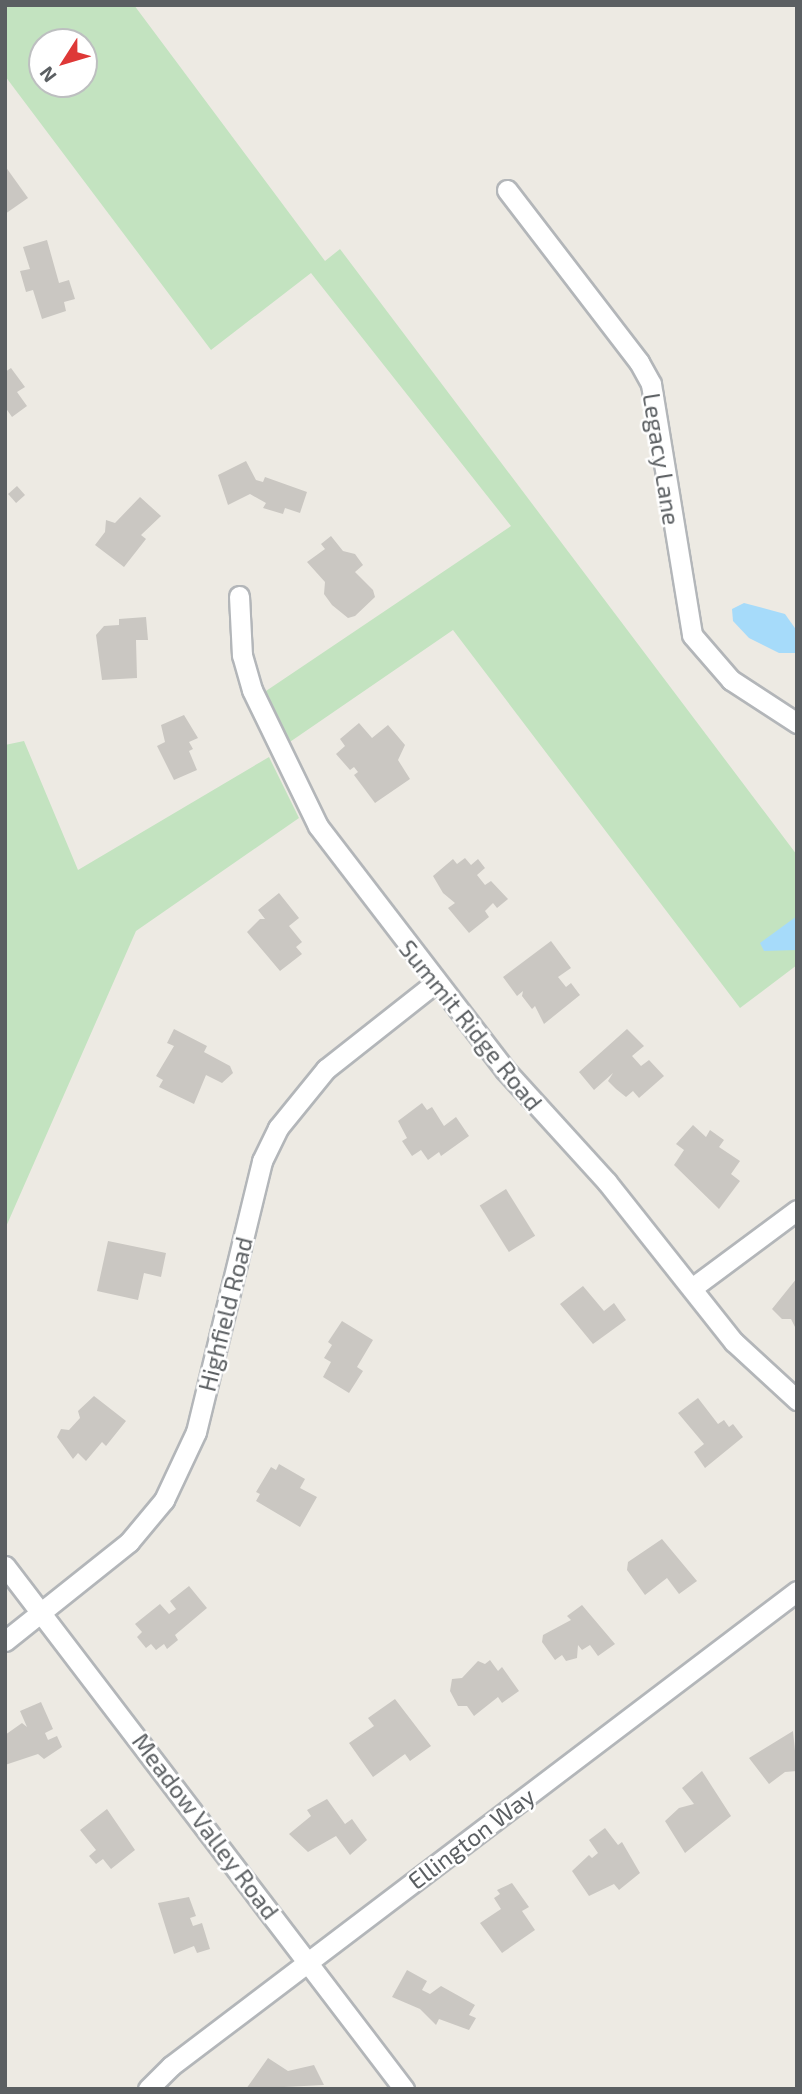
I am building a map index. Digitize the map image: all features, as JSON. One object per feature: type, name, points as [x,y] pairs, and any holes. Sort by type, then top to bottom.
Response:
[{"type":"street","name":"Legacy Lane","points":[[507,190],[639,362],[651,384],[692,635],[731,680],[797,723]]},
{"type":"street","name":"Summit Ridge Road","points":[[239,596],[242,655],[251,690],[298,793],[435,983],[692,1288],[734,1342],[797,1400]]},
{"type":"street","name":"Highfield Road","points":[[5,1641],[129,1542],[164,1500],[184,1463],[196,1432],[262,1161],[278,1128],[326,1069],[435,983]]},
{"type":"street","points":[[692,1288],[797,1210]]},
{"type":"street","name":"Meadow Valley Road","points":[[5,1566],[309,1961],[404,2089]]},
{"type":"street","name":"Ellington Way","points":[[148,2089],[171,2066],[797,1591]]},
{"type":"green space","points":[[5,5],[134,5],[325,261],[340,249],[797,855],[797,965],[740,1008],[453,630],[284,746],[263,693],[511,526],[311,273],[211,350],[5,76]]},
{"type":"green space","points":[[24,741],[78,870],[269,757],[299,818],[136,931],[5,1229],[5,745]]},
{"type":"water","points":[[744,603],[785,614],[797,631],[797,653],[779,653],[749,638],[733,621],[732,609]]},
{"type":"water","points":[[797,916],[797,950],[764,951],[760,943]]},
{"type":"building","points":[[5,166],[28,198],[5,214]]},
{"type":"building","points":[[47,240],[59,283],[69,280],[75,299],[64,302],[66,311],[42,319],[33,290],[26,292],[20,271],[30,269],[23,247]]},
{"type":"building","points":[[11,368],[25,387],[17,392],[27,406],[12,417],[5,407],[5,372]]},
{"type":"building","points":[[246,461],[256,480],[263,482],[265,477],[307,492],[300,513],[285,508],[283,514],[263,508],[266,503],[250,494],[228,505],[218,475]]},
{"type":"building","points":[[17,486],[25,495],[16,503],[8,494]]},
{"type":"building","points":[[140,497],[161,516],[141,535],[146,539],[124,567],[95,545],[105,532],[106,520],[115,523]]},
{"type":"building","points":[[331,536],[343,551],[355,554],[363,565],[355,572],[373,590],[375,597],[355,616],[348,618],[332,605],[324,594],[325,582],[307,562],[325,549],[321,544]]},
{"type":"building","points":[[146,617],[148,640],[136,640],[137,678],[102,680],[96,635],[104,626],[119,625],[119,619]]},
{"type":"building","points":[[184,715],[198,738],[189,742],[193,749],[189,751],[197,770],[174,780],[157,746],[165,742],[161,725]]},
{"type":"building","points":[[359,723],[372,738],[388,725],[405,745],[398,760],[410,779],[375,803],[354,775],[358,772],[354,767],[350,770],[336,754],[345,746],[340,739]]},
{"type":"building","points":[[465,858],[471,865],[478,859],[485,868],[477,875],[485,885],[491,881],[508,899],[497,908],[493,903],[485,911],[489,917],[469,933],[448,908],[455,903],[443,893],[433,876],[453,859],[457,864]]},
{"type":"building","points":[[279,893],[299,918],[289,926],[302,942],[296,947],[302,954],[280,971],[247,932],[260,919],[265,919],[258,910]]},
{"type":"building","points":[[551,941],[571,968],[558,977],[566,987],[571,983],[580,995],[544,1024],[535,1006],[532,1009],[522,996],[523,991],[517,996],[503,977]]},
{"type":"building","points":[[174,1029],[207,1046],[204,1052],[230,1066],[233,1073],[222,1083],[206,1075],[194,1104],[159,1087],[163,1080],[156,1076],[174,1046],[167,1043]]},
{"type":"building","points":[[627,1029],[644,1046],[632,1056],[641,1066],[649,1060],[664,1076],[639,1098],[633,1091],[626,1097],[616,1089],[608,1081],[613,1073],[594,1090],[579,1072]]},
{"type":"building","points":[[422,1103],[427,1110],[432,1107],[444,1126],[456,1117],[469,1136],[441,1156],[439,1152],[428,1160],[421,1150],[412,1156],[402,1141],[407,1138],[398,1121]]},
{"type":"building","points":[[693,1125],[706,1137],[710,1130],[724,1140],[719,1147],[740,1161],[731,1174],[740,1181],[719,1209],[674,1165],[684,1150],[676,1144]]},
{"type":"building","points":[[506,1189],[535,1236],[509,1252],[480,1205]]},
{"type":"building","points":[[108,1241],[166,1253],[161,1277],[144,1273],[138,1300],[97,1291]]},
{"type":"building","points":[[797,1278],[797,1331],[791,1319],[782,1319],[772,1309]]},
{"type":"building","points":[[583,1286],[604,1311],[614,1303],[626,1320],[593,1344],[560,1304]]},
{"type":"building","points":[[342,1321],[373,1340],[357,1367],[363,1371],[349,1393],[323,1377],[331,1362],[324,1358],[332,1345],[328,1342]]},
{"type":"building","points":[[94,1396],[126,1421],[106,1446],[102,1442],[86,1461],[78,1453],[73,1459],[57,1437],[61,1429],[69,1430],[80,1418],[78,1411]]},
{"type":"building","points":[[698,1398],[718,1424],[724,1420],[729,1427],[733,1424],[743,1437],[705,1468],[694,1452],[704,1444],[678,1413]]},
{"type":"building","points":[[279,1464],[305,1479],[300,1488],[317,1497],[300,1527],[256,1501],[260,1494],[256,1492],[271,1467],[276,1470]]},
{"type":"building","points":[[662,1539],[697,1581],[679,1594],[667,1578],[645,1595],[627,1570],[628,1562]]},
{"type":"building","points":[[189,1586],[207,1608],[175,1635],[178,1640],[167,1649],[164,1644],[156,1650],[151,1644],[146,1648],[137,1637],[142,1632],[135,1624],[160,1604],[169,1614],[176,1609],[170,1601]]},
{"type":"building","points":[[582,1605],[615,1644],[598,1656],[590,1645],[582,1650],[578,1645],[577,1658],[566,1661],[562,1655],[555,1660],[542,1642],[543,1635],[571,1620],[567,1616]]},
{"type":"building","points":[[490,1660],[498,1671],[502,1667],[519,1691],[502,1703],[498,1697],[474,1716],[467,1706],[458,1706],[450,1691],[452,1679],[462,1678],[478,1661],[485,1664]]},
{"type":"building","points":[[395,1699],[431,1746],[410,1761],[405,1754],[373,1777],[349,1743],[374,1726],[368,1718]]},
{"type":"building","points":[[41,1702],[53,1729],[45,1733],[48,1740],[57,1736],[62,1747],[44,1759],[38,1754],[5,1765],[5,1735],[22,1723],[27,1727],[20,1711]]},
{"type":"building","points":[[793,1731],[797,1771],[785,1772],[769,1784],[749,1758]]},
{"type":"building","points":[[702,1771],[731,1816],[685,1853],[665,1821],[679,1808],[694,1804],[682,1788]]},
{"type":"building","points":[[327,1799],[345,1824],[352,1819],[367,1840],[350,1855],[336,1836],[308,1852],[289,1834],[311,1816],[307,1810]]},
{"type":"building","points":[[107,1809],[135,1850],[111,1869],[103,1859],[96,1864],[89,1856],[96,1850],[80,1830]]},
{"type":"building","points":[[605,1828],[618,1845],[622,1842],[640,1873],[619,1890],[614,1884],[589,1896],[572,1871],[589,1855],[592,1858],[598,1853],[589,1840]]},
{"type":"building","points":[[512,1883],[529,1907],[522,1911],[535,1930],[502,1953],[480,1923],[501,1909],[494,1898],[500,1894],[497,1890]]},
{"type":"building","points":[[189,1897],[196,1916],[190,1918],[193,1926],[202,1923],[210,1949],[197,1953],[194,1946],[174,1954],[158,1903]]},
{"type":"building","points":[[407,1970],[427,1981],[422,1990],[430,1994],[441,1986],[475,2005],[469,2015],[476,2018],[469,2030],[439,2019],[436,2025],[420,2009],[392,1997]]},
{"type":"building","points":[[268,2058],[288,2071],[314,2065],[324,2085],[246,2089]]}]
